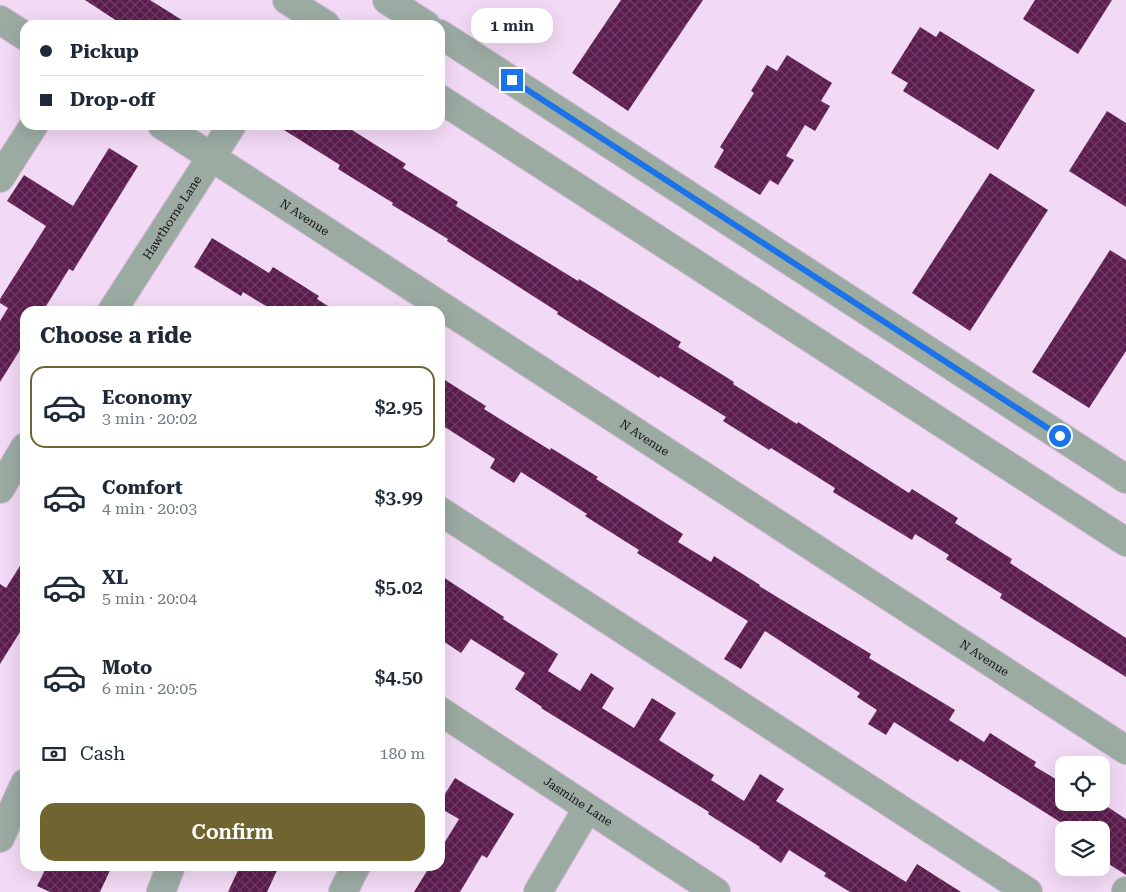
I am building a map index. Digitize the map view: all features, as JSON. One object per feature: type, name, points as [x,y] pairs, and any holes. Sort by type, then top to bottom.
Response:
[{"type":"street","points":[[387,0],[418,20]]},
{"type":"street","points":[[0,20],[20,33]]},
{"type":"street","points":[[445,37],[1126,478]]},
{"type":"street","points":[[445,102],[1126,542]]},
{"type":"street","points":[[0,178],[31,130]]},
{"type":"street","name":"N Avenue","points":[[170,130],[442,306]]},
{"type":"street","name":"Hawthorne Lane","points":[[121,306],[229,130]]},
{"type":"street","name":"N Avenue","points":[[445,308],[1126,750]]},
{"type":"street","points":[[0,489],[20,455]]},
{"type":"street","points":[[445,514],[1028,892]]},
{"type":"street","name":"Jasmine Lane","points":[[445,720],[716,892]]},
{"type":"street","points":[[0,838],[20,793]]},
{"type":"street","points":[[538,892],[587,809]]},
{"type":"street","points":[[160,892],[169,871]]},
{"type":"street","points":[[342,892],[353,871]]},
{"type":"building","points":[[85,0],[150,0],[182,20],[115,20]]},
{"type":"building","points":[[621,0],[703,0],[628,111],[572,73]]},
{"type":"building","points":[[1035,0],[1112,0],[1078,54],[1023,19]]},
{"type":"building","points":[[920,27],[936,37],[940,31],[1035,90],[998,150],[903,91],[908,83],[891,73]]},
{"type":"building","points":[[787,55],[832,83],[821,101],[830,106],[815,131],[805,125],[786,156],[794,160],[778,185],[770,180],[760,195],[714,167],[724,150],[720,147],[754,93],[751,91],[767,65],[777,71]]},
{"type":"building","points":[[1107,111],[1126,123],[1126,207],[1069,171]]},
{"type":"building","points":[[284,130],[352,130],[406,164],[403,168],[458,202],[456,206],[681,342],[678,347],[734,382],[733,384],[797,424],[798,422],[909,493],[912,489],[958,518],[955,523],[1012,559],[1010,563],[1126,638],[1126,677],[1000,598],[1002,594],[946,559],[949,555],[915,534],[912,540],[833,492],[835,488],[723,421],[726,417],[660,376],[659,378],[557,314],[558,312],[447,241],[448,239],[338,169],[340,165]]},
{"type":"building","points":[[109,148],[138,166],[73,271],[69,269],[46,306],[20,306],[20,350],[0,382],[0,321],[8,308],[0,303],[0,299],[46,226],[7,201],[24,175],[73,206]]},
{"type":"building","points":[[990,173],[1048,210],[970,331],[912,293]]},
{"type":"building","points":[[212,238],[269,273],[273,267],[319,296],[317,299],[328,306],[266,306],[243,292],[241,296],[194,267]]},
{"type":"building","points":[[1110,250],[1126,260],[1126,351],[1089,408],[1032,372]]},
{"type":"building","points":[[445,380],[486,406],[484,409],[598,477],[596,479],[683,534],[678,542],[711,562],[714,556],[759,586],[871,654],[869,658],[955,710],[949,720],[984,742],[990,733],[1036,762],[1034,766],[1055,779],[1055,811],[1110,811],[1110,809],[1126,819],[1126,875],[1110,865],[1110,821],[1059,821],[960,759],[958,762],[894,722],[886,735],[868,724],[877,710],[857,697],[860,693],[765,631],[741,669],[724,659],[748,621],[637,553],[639,550],[521,472],[514,483],[490,468],[495,459],[445,427]]},
{"type":"building","points":[[20,566],[20,632],[0,664],[0,584],[6,588]]},
{"type":"building","points":[[445,578],[504,617],[503,619],[558,654],[548,671],[580,691],[591,673],[614,688],[602,708],[634,728],[652,698],[676,713],[659,740],[714,775],[711,780],[744,801],[760,774],[784,789],[776,801],[906,882],[917,864],[961,892],[850,892],[824,876],[826,873],[789,850],[781,863],[760,847],[708,814],[709,812],[541,708],[515,689],[525,673],[471,639],[461,653],[445,642]]},
{"type":"building","points":[[455,778],[514,814],[487,858],[482,855],[460,892],[414,892],[427,871],[445,871],[445,842],[459,819],[445,811],[445,794]]},
{"type":"building","points":[[44,871],[110,871],[100,892],[50,892],[37,886]]},
{"type":"building","points":[[238,871],[277,871],[267,892],[228,892]]},
{"type":"route","points":[[512,80],[1060,436]]}]
